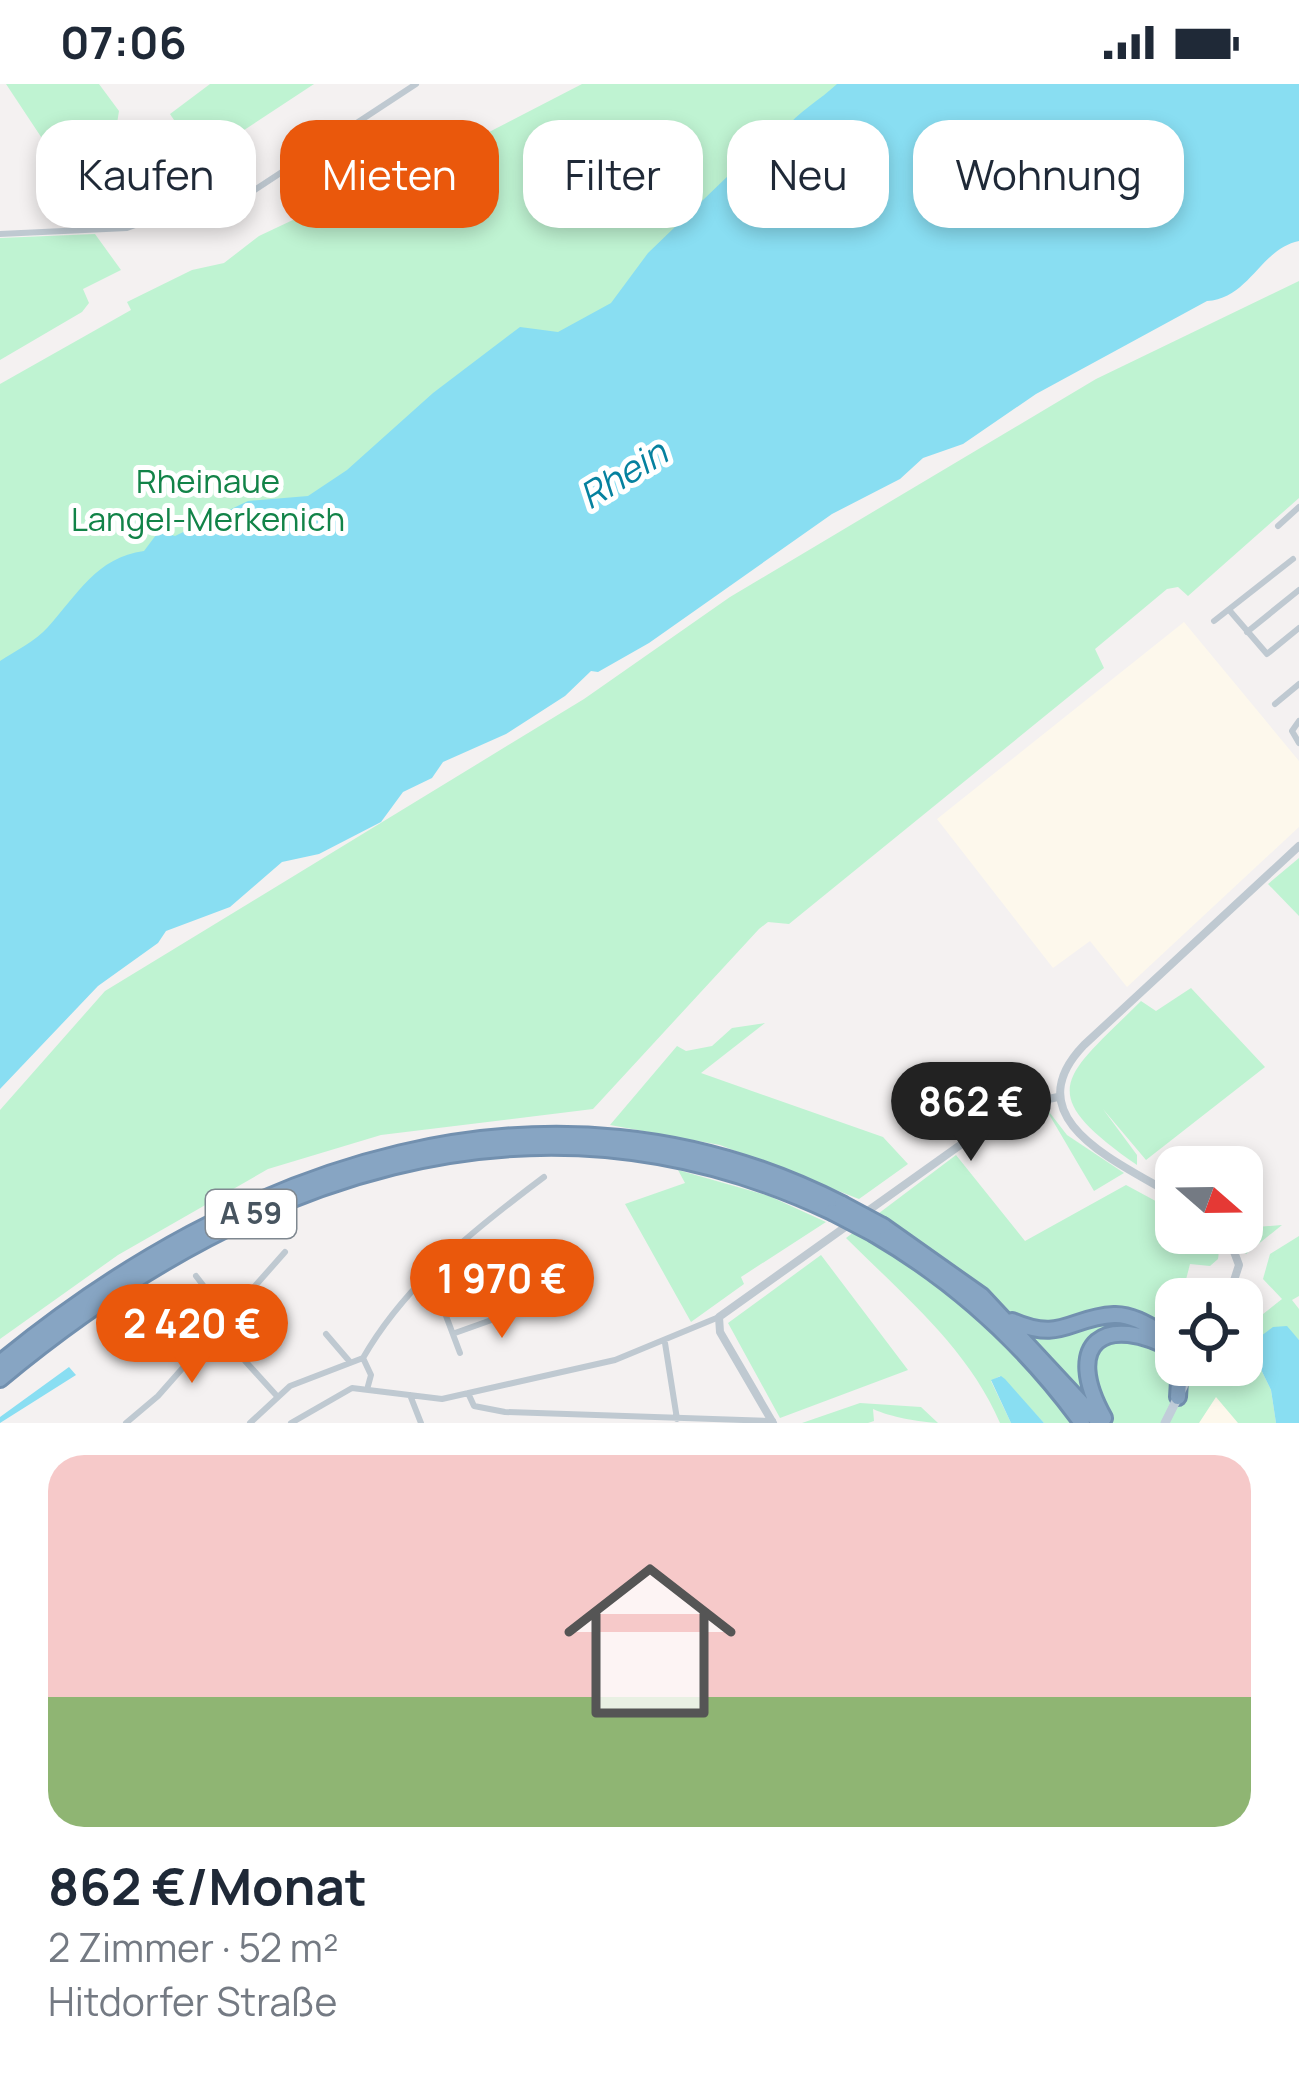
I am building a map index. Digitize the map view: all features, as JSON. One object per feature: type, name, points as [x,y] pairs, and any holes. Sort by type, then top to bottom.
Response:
[{"type":"highway","name":"A 59","points":[[0,1363],[110,1280],[237,1208],[336,1167],[422,1146],[544,1135],[654,1144],[788,1180],[879,1230],[1006,1318],[1103,1423]]},
{"type":"highway","name":"A 59","points":[[0,1379],[111,1294],[236,1221],[321,1184],[427,1156],[522,1147],[639,1154],[725,1172],[837,1208]]},
{"type":"highway","name":"A 59","points":[[879,1230],[1011,1338],[1082,1423]]},
{"type":"highway","points":[[1006,1318],[1054,1332],[1113,1315],[1129,1316],[1155,1335]]},
{"type":"highway","points":[[1103,1423],[1088,1390],[1086,1369],[1096,1345],[1112,1333],[1137,1331],[1155,1340]]},
{"type":"highway","points":[[1178,1397],[1179,1386]]},
{"type":"main road","points":[[1166,1423],[1184,1386]]},
{"type":"street","points":[[0,234],[117,229],[174,211],[224,210],[416,84]]},
{"type":"street","points":[[1278,526],[1299,508]]},
{"type":"street","points":[[1214,621],[1293,559]]},
{"type":"street","points":[[1247,632],[1299,590]]},
{"type":"street","points":[[1229,611],[1267,654],[1299,628]]},
{"type":"street","points":[[1275,704],[1299,684]]},
{"type":"street","points":[[1299,721],[1292,731],[1299,743]]},
{"type":"street","points":[[1155,1183],[1083,1137],[1062,1111],[1058,1097],[1072,1058],[1299,846]]},
{"type":"street","points":[[291,1423],[334,1394],[368,1386],[442,1399],[615,1360],[665,1342],[719,1316],[1015,1106],[1058,1097]]},
{"type":"street","points":[[250,1423],[276,1395],[363,1358],[446,1254],[544,1177]]},
{"type":"street","points":[[126,1423],[158,1396],[285,1252]]},
{"type":"street","points":[[196,1276],[224,1317],[237,1352],[276,1395]]},
{"type":"street","points":[[425,1278],[455,1333],[460,1353]]},
{"type":"street","points":[[455,1333],[528,1307]]},
{"type":"street","points":[[719,1316],[720,1333],[773,1422]]},
{"type":"street","points":[[326,1334],[350,1362]]},
{"type":"street","points":[[665,1342],[677,1422]]},
{"type":"street","points":[[363,1358],[371,1375],[368,1386]]},
{"type":"street","points":[[468,1393],[474,1406],[601,1421],[773,1422]]},
{"type":"street","points":[[410,1395],[421,1423]]},
{"type":"shaded area","points":[[1184,622],[1299,761],[1299,827],[1127,987],[1090,941],[1053,968],[937,819]]},
{"type":"shaded area","points":[[1216,1396],[1237,1419],[1238,1423],[1199,1423]]},
{"type":"green space","points":[[6,84],[99,84],[119,111],[118,120],[36,120],[36,129]]},
{"type":"green space","points":[[210,84],[314,84],[256,122],[174,120],[170,114]]},
{"type":"green space","name":"Rheinaue Langel-Merkenich","points":[[582,84],[946,84],[889,131],[889,120],[727,120],[727,228],[773,228],[0,871],[0,384],[131,310],[127,302],[192,270],[224,263],[280,226],[499,228],[499,127]]},
{"type":"green space","points":[[95,234],[121,270],[83,289],[89,303],[82,312],[0,360],[0,238]]},
{"type":"green space","points":[[1299,281],[1299,498],[1188,596],[1178,587],[1167,589],[1095,649],[1104,668],[789,924],[768,922],[759,929],[593,1109],[381,1135],[268,1169],[118,1255],[0,1339],[0,1110],[105,991],[584,699],[730,597],[1096,379]]},
{"type":"green space","points":[[1299,858],[1299,916],[1268,884]]},
{"type":"green space","points":[[1191,988],[1265,1067],[1164,1146],[1155,1146],[1155,1153],[1146,1160],[1103,1109],[1137,1155],[1137,1165],[1082,1119],[1071,1101],[1070,1084],[1093,1049],[1141,1001],[1156,1011]]},
{"type":"green space","points":[[765,1023],[701,1073],[883,1137],[908,1164],[859,1199],[720,1145],[610,1125],[677,1046],[686,1051],[712,1046],[732,1028]]},
{"type":"green space","points":[[1043,1104],[1067,1135],[1124,1173],[1094,1191]]},
{"type":"green space","points":[[956,1155],[1025,1241],[1126,1185],[1155,1201],[1155,1254],[1218,1254],[1210,1266],[1190,1264],[1186,1278],[1155,1278],[1155,1386],[1263,1386],[1263,1374],[1276,1423],[1238,1423],[1216,1397],[1199,1423],[1044,1423],[1000,1376],[991,1381],[1011,1423],[1000,1423],[952,1347],[846,1238]]},
{"type":"green space","points":[[678,1170],[769,1196],[826,1222],[741,1277],[744,1284],[691,1322],[625,1204],[685,1183]]},
{"type":"green space","points":[[1282,1225],[1263,1240],[1263,1226]]},
{"type":"green space","points":[[1299,1236],[1299,1296],[1292,1300],[1299,1309],[1299,1340],[1292,1333],[1263,1341],[1263,1314],[1282,1299],[1263,1279],[1270,1254]]},
{"type":"green space","points":[[821,1255],[908,1370],[780,1418],[728,1323]]},
{"type":"green space","points":[[860,1403],[921,1407],[938,1423],[873,1409],[874,1421],[868,1423],[802,1423]]},
{"type":"water","name":"Rhein","points":[[837,84],[1299,84],[1299,241],[1274,253],[1234,291],[1036,394],[963,444],[923,458],[900,479],[832,514],[649,643],[598,672],[591,671],[565,696],[506,734],[443,762],[432,778],[403,792],[381,822],[319,854],[282,862],[230,907],[166,931],[158,943],[98,986],[0,1089],[0,661],[43,632],[101,569],[144,551],[159,531],[175,536],[248,501],[308,496],[347,470],[433,393],[520,327],[558,332],[611,303],[648,253],[674,228],[703,228],[703,200],[727,177],[727,228],[889,228],[889,120],[795,120]]},
{"type":"water","points":[[1287,1326],[1299,1340],[1299,1423],[1276,1423],[1263,1374],[1263,1334],[1273,1327]]},
{"type":"water","points":[[69,1367],[76,1375],[0,1423],[0,1417]]},
{"type":"water","points":[[1001,1376],[1044,1423],[1011,1423],[991,1380]]}]
